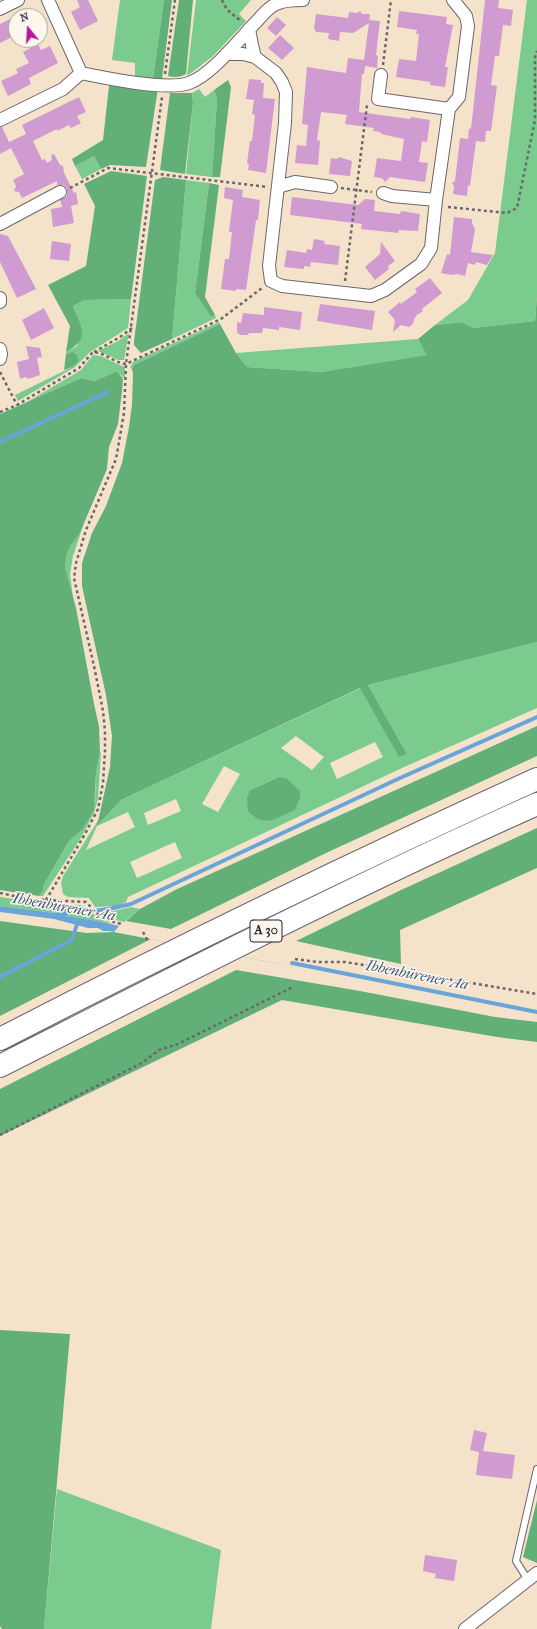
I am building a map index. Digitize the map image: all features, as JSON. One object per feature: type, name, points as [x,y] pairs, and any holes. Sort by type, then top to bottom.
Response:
[{"type":"highway","name":"A 30","points":[[0,1039],[116,979],[392,844],[537,778]]},
{"type":"highway","name":"A 30","points":[[0,1066],[244,942],[452,842],[537,804]]},
{"type":"street","points":[[0,9],[18,0]]},
{"type":"street","points":[[48,0],[81,73]]},
{"type":"street","points":[[81,73],[108,79],[164,85],[189,84],[202,76],[226,54],[263,15],[278,3],[303,0]]},
{"type":"street","points":[[226,54],[243,54],[255,57],[276,73],[286,92],[285,124],[269,266],[271,282],[282,286],[371,296],[385,290],[421,264],[431,248],[436,200],[449,109],[458,97],[468,26],[466,16],[453,0]]},
{"type":"street","points":[[250,28],[255,57]]},
{"type":"street","points":[[0,120],[63,89],[81,73]]},
{"type":"street","points":[[381,75],[378,99],[449,109]]},
{"type":"street","points":[[278,187],[295,182],[331,186]]},
{"type":"street","points":[[0,224],[60,192]]},
{"type":"street","points":[[383,193],[392,196],[436,200]]},
{"type":"street","points":[[0,349],[0,359]]},
{"type":"street","points":[[465,1629],[532,1576]]},
{"type":"lane","points":[[532,1576],[516,1561],[537,1469]]},
{"type":"path","points":[[46,900],[98,809],[103,783],[105,731],[103,711],[74,578],[76,562],[86,530],[116,459],[124,413],[126,364],[175,0]]},
{"type":"path","points":[[222,0],[232,16],[250,28]]},
{"type":"path","points":[[381,75],[391,0]]},
{"type":"path","points":[[436,200],[448,207],[507,212],[517,208],[535,120],[535,57],[537,51]]},
{"type":"path","points":[[344,293],[368,104],[378,99]]},
{"type":"path","points":[[60,192],[108,168],[278,187]]},
{"type":"path","points":[[331,186],[383,193]]},
{"type":"path","points":[[93,352],[100,353],[118,363],[126,364],[221,318],[271,282]]},
{"type":"path","points":[[0,412],[17,405],[79,368],[93,352],[120,337],[132,328]]},
{"type":"path","points":[[0,372],[17,405]]},
{"type":"path","points":[[0,893],[46,900],[86,902],[96,913],[106,920],[122,924]]},
{"type":"path","points":[[143,932],[148,940]]},
{"type":"path","points":[[295,959],[317,962],[345,962],[537,994]]},
{"type":"path","points":[[0,1135],[142,1063],[159,1050],[178,1044],[293,987]]},
{"type":"green space","points":[[120,0],[164,0],[153,78],[135,76],[135,63],[112,60]]},
{"type":"green space","points":[[164,0],[172,0],[162,79],[153,78]]},
{"type":"green space","points":[[179,0],[193,0],[186,74],[173,77],[168,76]]},
{"type":"green space","points":[[196,0],[251,0],[239,14],[246,21],[212,57],[187,76]]},
{"type":"green space","points":[[527,0],[537,0],[537,295],[535,321],[473,328],[462,322],[435,325],[468,300],[495,253]]},
{"type":"green space","points":[[228,80],[231,87],[220,177],[212,177],[217,98],[214,90]]},
{"type":"green space","points":[[109,86],[158,88],[146,167],[110,165],[101,169],[94,156],[75,166],[72,159],[103,140]]},
{"type":"green space","points":[[199,89],[205,97],[214,90],[217,98],[212,177],[186,174],[193,103],[192,93]]},
{"type":"green space","points":[[170,93],[192,93],[193,103],[185,174],[160,170]]},
{"type":"green space","points":[[94,156],[101,169],[82,179],[75,166]]},
{"type":"green space","points":[[111,171],[147,176],[131,299],[85,300],[73,306],[81,326],[82,337],[74,347],[66,352],[70,326],[48,285],[86,266],[95,206],[84,184]]},
{"type":"green space","points":[[163,177],[186,180],[172,339],[141,353],[134,345],[134,341],[155,180]]},
{"type":"green space","points":[[186,180],[209,183],[195,293],[211,317],[215,315],[216,318],[172,339]]},
{"type":"green space","points":[[209,183],[219,185],[205,297],[215,315],[211,317],[195,293]]},
{"type":"green space","points":[[537,295],[537,642],[368,685],[407,754],[399,757],[360,688],[121,800],[97,826],[110,767],[112,736],[106,695],[82,586],[82,563],[92,533],[106,506],[122,463],[132,404],[132,369],[134,365],[220,324],[236,353],[247,367],[321,372],[427,355],[418,339],[435,325],[462,322],[473,328],[535,321]]},
{"type":"green space","points":[[131,299],[128,328],[90,352],[75,367],[18,401],[15,395],[72,367],[72,352],[66,354],[66,352],[77,346],[82,328],[73,306],[85,300]]},
{"type":"green space","points":[[219,322],[220,324],[134,365],[132,369],[130,368],[133,362]]},
{"type":"green space","points":[[129,333],[124,360],[118,360],[98,351],[118,341]]},
{"type":"green space","points":[[418,339],[428,355],[321,372],[247,367],[236,353]]},
{"type":"green space","points":[[72,352],[77,355],[78,361],[72,367],[64,370],[66,354]]},
{"type":"green space","points":[[93,355],[102,356],[125,367],[125,379],[118,372],[95,381],[81,378],[27,402],[81,370]]},
{"type":"green space","points":[[118,372],[123,379],[118,424],[109,447],[107,469],[79,535],[67,553],[65,567],[76,608],[99,726],[100,752],[96,773],[94,810],[81,831],[69,841],[43,886],[43,891],[39,896],[0,890],[0,414],[81,378],[95,381]]},
{"type":"green space","points":[[84,523],[73,556],[70,574],[73,598],[65,567],[67,553],[79,535]]},
{"type":"green space","points":[[537,642],[537,708],[402,768],[128,897],[126,902],[118,906],[95,907],[89,898],[68,897],[63,894],[61,883],[63,876],[99,819],[98,825],[121,800],[361,688],[399,756],[407,754],[368,685]],"holes":[[[296,736],[324,757],[312,770],[281,748]],[[375,742],[383,757],[337,779],[330,763]],[[224,766],[240,774],[218,812],[202,804]],[[279,777],[248,811],[250,790]],[[176,799],[181,811],[148,825],[144,813]],[[128,812],[135,827],[86,850],[97,826]],[[175,842],[182,858],[137,878],[130,862]]]},
{"type":"green space","points":[[537,726],[537,756],[326,853],[171,929],[126,921],[140,909],[175,890]]},
{"type":"green space","points":[[100,752],[98,799],[94,813],[81,838],[43,896],[39,896],[43,891],[43,886],[69,841],[81,831],[95,801],[96,773]]},
{"type":"green space","points":[[279,777],[286,778],[300,791],[300,798],[295,810],[276,819],[265,821],[260,820],[248,811],[247,798],[250,790]]},
{"type":"green space","points":[[537,828],[537,868],[400,930],[401,964],[296,941],[401,890]]},
{"type":"green space","points":[[0,897],[48,904],[80,905],[88,909],[55,913],[0,906]]},
{"type":"green space","points":[[131,907],[140,909],[124,922],[104,917],[98,913],[105,913]]},
{"type":"green space","points":[[91,912],[104,921],[128,929],[97,921],[65,916],[68,914]]},
{"type":"green space","points":[[0,921],[87,933],[114,932],[151,939],[0,1016]]},
{"type":"green space","points":[[236,970],[360,991],[495,1017],[537,1022],[537,1042],[497,1037],[282,1000],[0,1136],[0,1089]]},
{"type":"green space","points":[[0,1330],[70,1334],[44,1629],[2,1629],[0,1626]]},
{"type":"green space","points":[[57,1489],[221,1550],[211,1629],[44,1629]]},
{"type":"green space","points":[[537,1500],[537,1563],[523,1557]]},
{"type":"water","points":[[0,906],[55,913],[88,909],[91,912],[68,914],[66,916],[97,921],[290,966],[103,931],[98,928],[88,928],[54,919],[0,912]]},
{"type":"pier","points":[[120,925],[295,959],[290,966],[114,932]]},
{"type":"building","points":[[77,0],[88,0],[98,21],[80,30],[71,12],[80,7]]},
{"type":"building","points":[[485,0],[499,0],[498,8],[513,10],[511,26],[503,25],[499,56],[495,56],[491,85],[497,86],[491,131],[486,131],[485,142],[476,141],[470,186],[468,185],[467,196],[453,194],[454,186],[452,183],[455,181],[460,138],[468,139],[469,128],[471,129]]},
{"type":"building","points":[[360,11],[362,14],[370,14],[369,20],[380,21],[376,55],[378,56],[377,68],[365,66],[364,74],[362,74],[359,112],[410,119],[411,117],[430,120],[427,142],[422,141],[419,162],[428,163],[425,182],[390,177],[385,182],[382,178],[374,177],[377,158],[401,161],[404,139],[381,134],[380,132],[373,131],[374,128],[345,124],[347,115],[321,112],[317,140],[320,141],[318,165],[295,163],[297,145],[306,146],[308,125],[302,124],[307,67],[346,73],[348,58],[364,60],[369,23],[353,33],[340,32],[339,41],[328,39],[329,33],[316,32],[314,28],[316,14],[348,18],[349,12],[357,13]]},
{"type":"building","points":[[399,11],[447,17],[446,24],[453,25],[445,67],[448,67],[445,87],[430,85],[430,82],[396,77],[399,59],[416,61],[419,34],[416,34],[417,30],[397,27]]},
{"type":"building","points":[[277,17],[286,25],[276,36],[267,28]]},
{"type":"building","points":[[8,20],[8,39],[0,43],[0,24]]},
{"type":"building","points":[[280,35],[294,48],[282,60],[268,48]]},
{"type":"building","points":[[50,46],[58,63],[29,78],[31,84],[8,96],[1,81],[18,73],[16,69],[29,63],[23,52],[30,48],[40,48],[41,50]]},
{"type":"building","points":[[249,79],[261,80],[261,83],[264,83],[263,98],[275,99],[266,173],[248,170],[249,164],[247,163],[250,141],[252,141],[255,115],[252,114],[254,100],[246,99]]},
{"type":"building","points":[[79,97],[86,112],[77,116],[81,123],[71,128],[69,125],[57,131],[57,129],[33,141],[42,160],[45,159],[47,163],[52,160],[51,155],[54,154],[60,165],[63,166],[64,173],[74,193],[76,192],[78,204],[71,206],[74,223],[53,227],[51,209],[62,207],[60,200],[67,196],[67,189],[64,185],[57,185],[57,181],[22,198],[19,192],[14,191],[16,186],[13,180],[24,174],[11,148],[0,154],[0,127],[2,127],[9,142],[26,134],[22,125]]},
{"type":"building","points":[[339,157],[352,161],[350,176],[329,174],[331,158],[337,159]]},
{"type":"building","points":[[225,187],[243,190],[242,197],[260,200],[246,290],[236,289],[236,291],[221,289],[225,259],[229,259],[232,232],[229,232],[233,200],[224,198]]},
{"type":"building","points":[[292,197],[358,205],[365,199],[375,200],[374,211],[400,214],[401,211],[420,214],[418,231],[399,230],[398,233],[361,229],[362,224],[290,215]]},
{"type":"building","points":[[454,217],[472,219],[475,229],[471,252],[493,255],[487,265],[476,262],[475,265],[468,263],[465,276],[441,273],[447,254],[450,255]]},
{"type":"building","points":[[0,234],[8,236],[36,289],[17,298],[0,262]]},
{"type":"building","points":[[314,239],[325,241],[324,244],[340,246],[338,265],[311,262],[310,267],[304,266],[304,269],[284,267],[287,250],[306,253],[307,249],[312,250]]},
{"type":"building","points":[[52,241],[71,244],[69,261],[50,259]]},
{"type":"building","points":[[381,242],[395,261],[388,266],[389,269],[375,280],[365,267],[380,254]]},
{"type":"building","points":[[430,278],[442,293],[422,309],[423,311],[417,315],[413,324],[409,327],[401,325],[393,332],[395,320],[388,312],[400,302],[401,304],[417,292],[415,289]]},
{"type":"building","points":[[320,304],[375,311],[372,330],[317,321]]},
{"type":"building","points":[[264,307],[302,312],[300,330],[279,327],[279,330],[263,328],[262,333],[249,333],[248,335],[241,335],[237,333],[237,322],[241,323],[243,313],[264,315]]},
{"type":"building","points":[[44,308],[54,328],[31,340],[22,320]]},
{"type":"building","points":[[26,346],[40,348],[42,357],[37,358],[40,375],[28,379],[26,377],[20,379],[17,362],[29,359]]},
{"type":"building","points":[[474,1430],[487,1433],[483,1451],[515,1455],[512,1479],[476,1475],[479,1452],[470,1450]]},
{"type":"building","points":[[425,1555],[457,1560],[454,1581],[435,1578],[436,1574],[423,1571]]},
{"type":"waterway","points":[[0,442],[108,392]]},
{"type":"waterway","points":[[85,912],[131,904],[400,778],[537,717]]},
{"type":"waterway","points":[[0,977],[72,940],[78,921]]},
{"type":"waterway","name":"Ibbenbürener Aa","points":[[292,963],[537,1012]]}]
